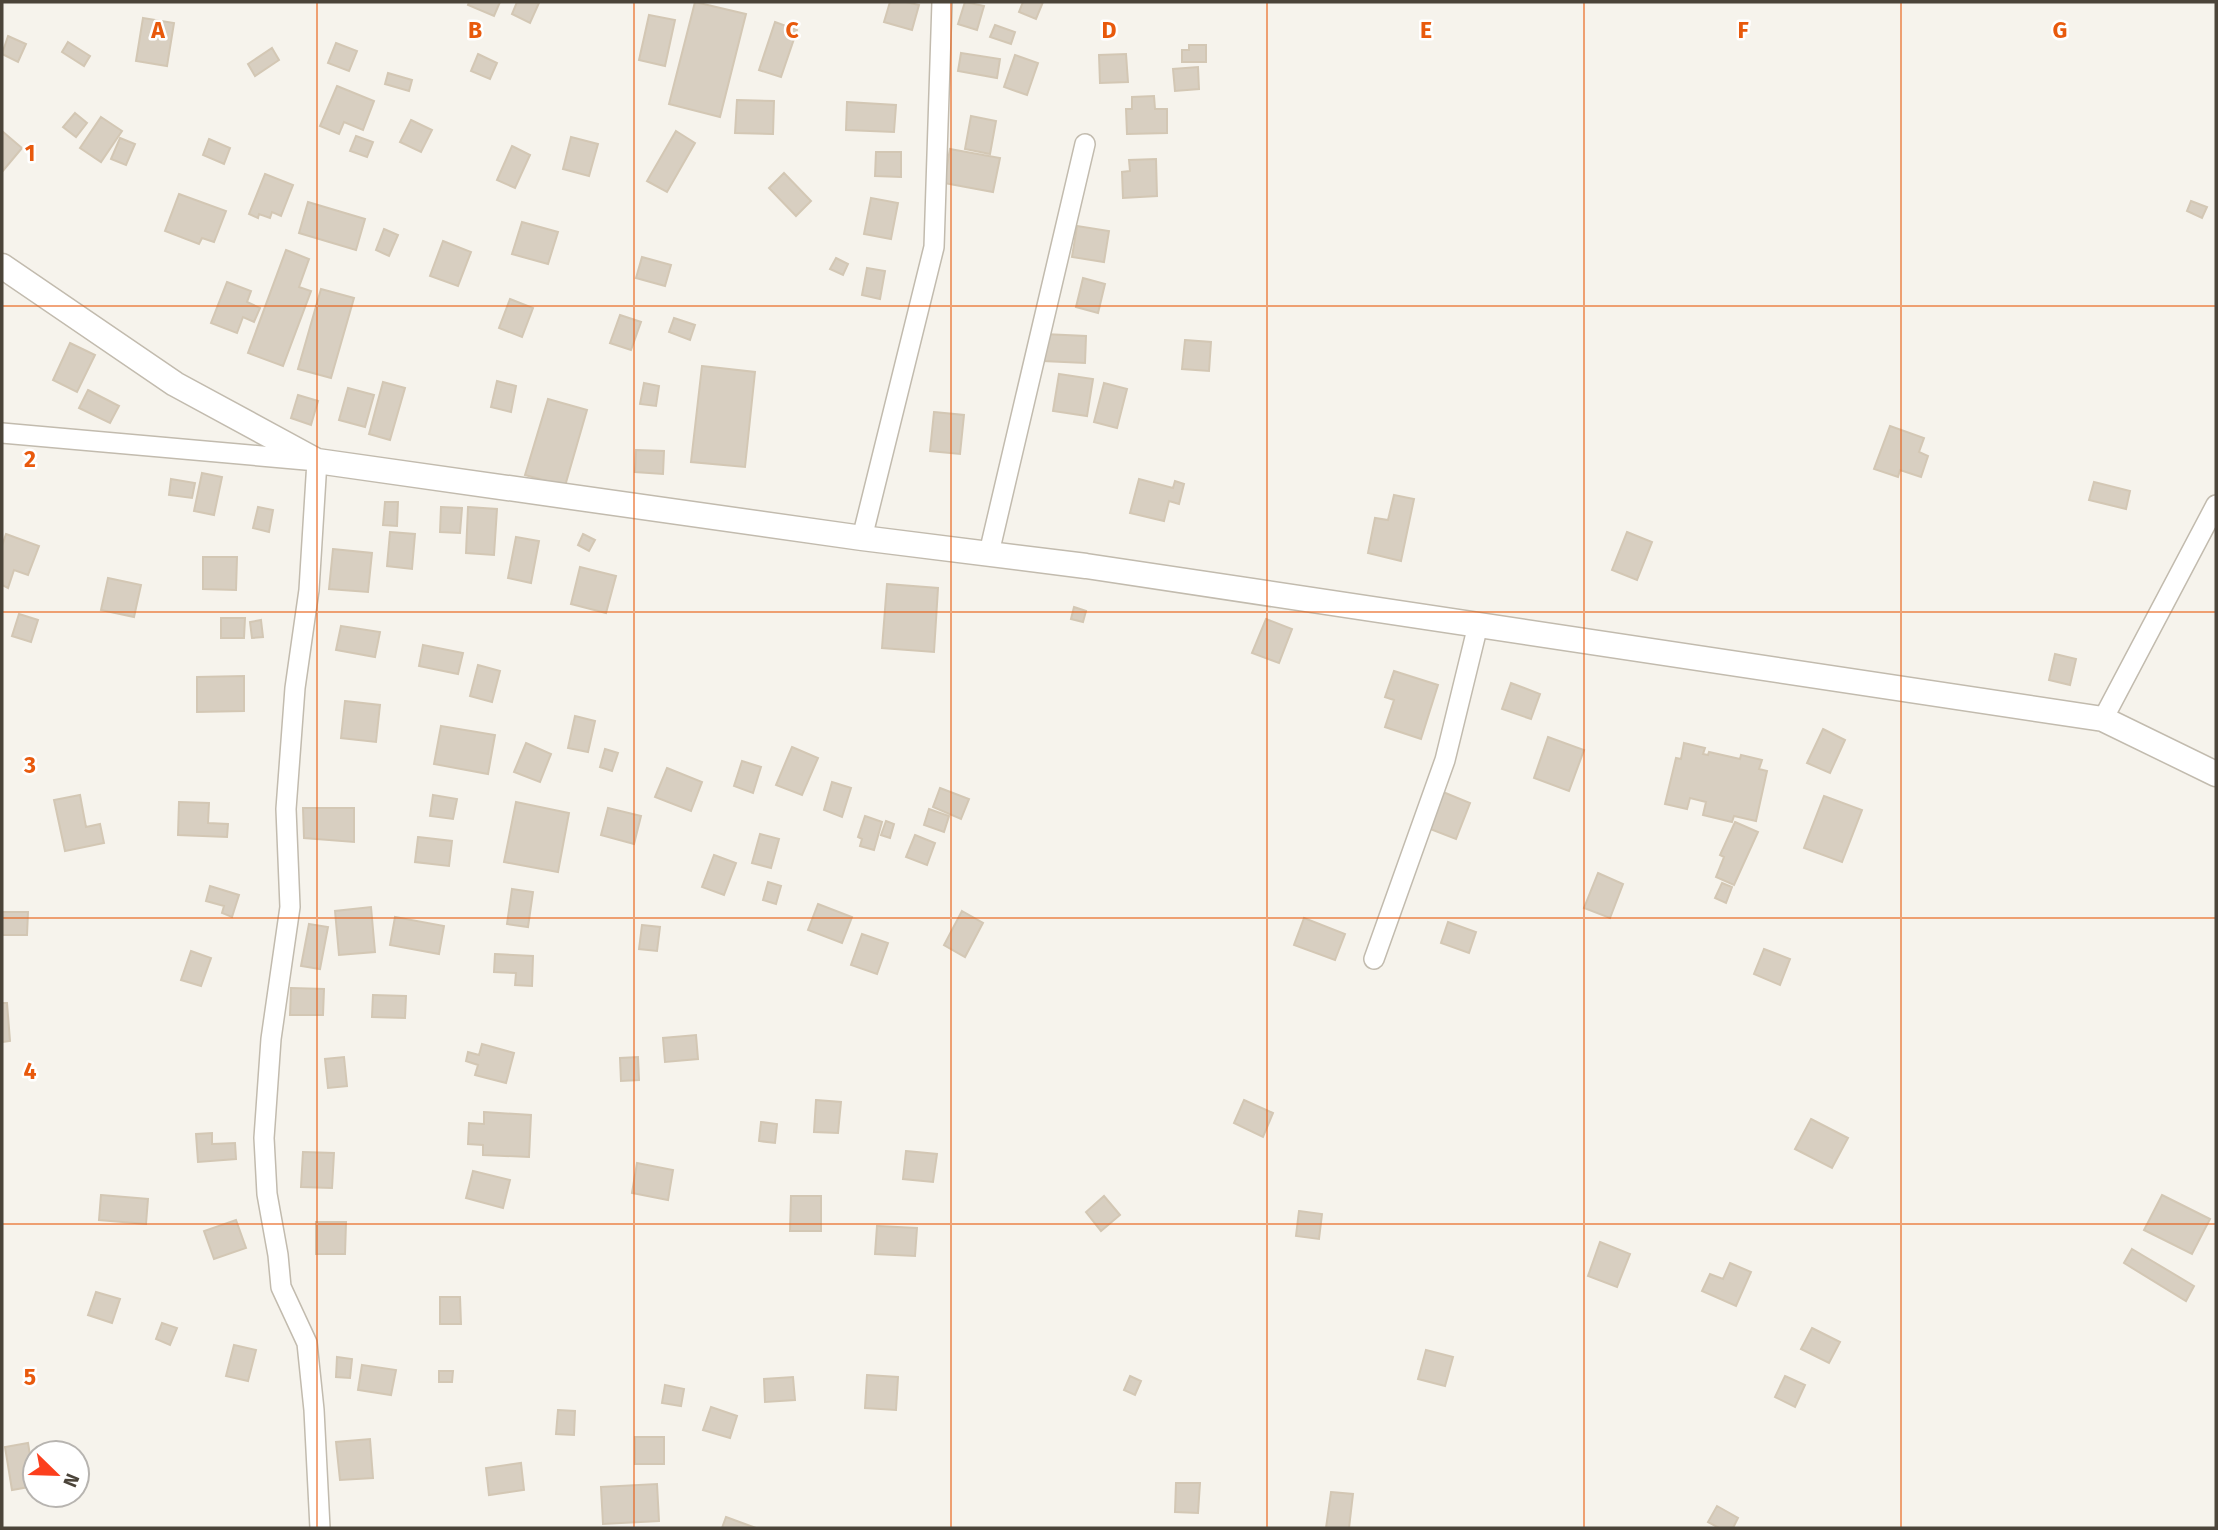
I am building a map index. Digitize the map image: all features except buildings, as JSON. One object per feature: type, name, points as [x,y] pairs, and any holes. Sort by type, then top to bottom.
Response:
[{"type":"street","points":[[862,538],[934,247],[942,2]]},
{"type":"street","points":[[989,553],[1085,144]]},
{"type":"street","points":[[2,266],[175,384],[317,461]]},
{"type":"street","points":[[2,433],[317,461],[862,538],[989,553],[2103,719],[2216,774]]},
{"type":"street","points":[[317,461],[309,590],[295,688],[286,809],[290,907],[271,1039],[264,1138],[267,1194],[281,1287],[307,1343],[314,1410],[320,1528]]},
{"type":"street","points":[[2103,719],[2216,505]]},
{"type":"street","points":[[1374,959],[1445,760],[1478,625]]}]
